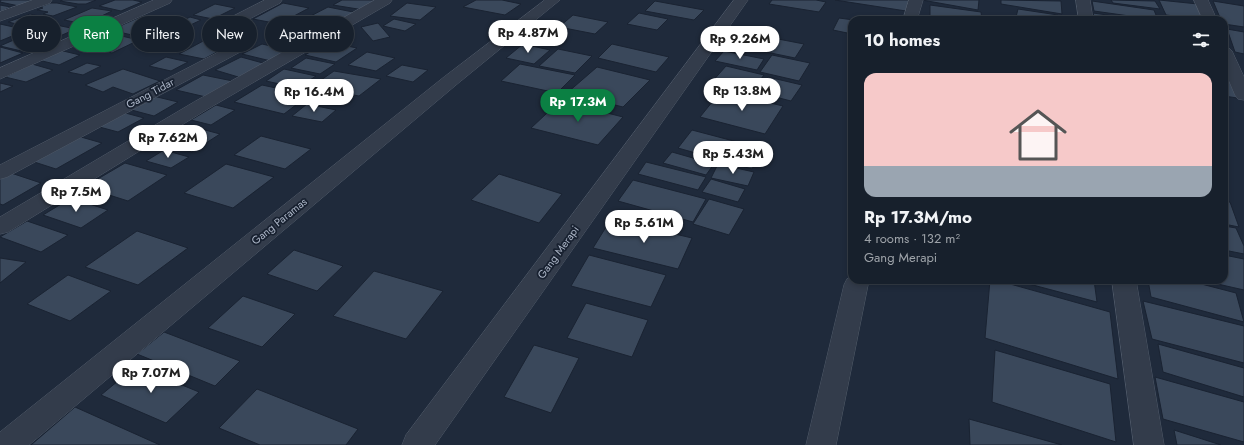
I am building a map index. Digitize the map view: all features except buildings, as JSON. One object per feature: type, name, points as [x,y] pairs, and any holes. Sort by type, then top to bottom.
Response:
[{"type":"street","points":[[0,17],[45,0]]},
{"type":"street","points":[[0,74],[165,0]]},
{"type":"street","points":[[244,16],[275,0]]},
{"type":"street","points":[[0,227],[200,106],[385,0]]},
{"type":"street","name":"Gang Paramas","points":[[7,445],[450,81],[553,0]]},
{"type":"street","name":"Gang Merapi","points":[[417,445],[741,0]]},
{"type":"street","points":[[911,16],[916,0]]},
{"type":"street","points":[[1083,0],[1085,16]]},
{"type":"street","points":[[1201,0],[1208,16]]},
{"type":"street","name":"Gang Tidar","points":[[0,173],[229,52]]},
{"type":"street","points":[[1228,60],[1244,95]]},
{"type":"street","points":[[1125,284],[1149,445]]},
{"type":"street","points":[[821,445],[856,285]]}]
